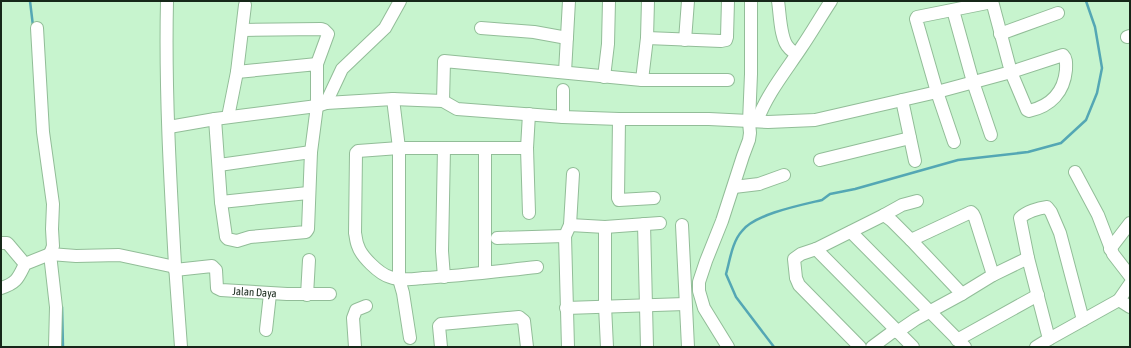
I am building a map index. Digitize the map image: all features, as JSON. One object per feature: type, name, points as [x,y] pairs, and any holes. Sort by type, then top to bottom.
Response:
[{"type":"street","points":[[167,1],[166,44],[169,127],[180,347]]},
{"type":"street","points":[[321,105],[342,69],[385,28],[400,1]]},
{"type":"street","points":[[565,72],[569,1]]},
{"type":"street","points":[[604,77],[608,44],[609,1]]},
{"type":"street","points":[[642,80],[647,38],[648,1]]},
{"type":"street","points":[[685,40],[688,1]]},
{"type":"street","points":[[647,38],[721,42],[726,40],[728,1]]},
{"type":"street","points":[[728,347],[704,308],[701,299],[699,282],[704,265],[719,231],[734,188],[749,140],[753,121],[751,74],[751,1]]},
{"type":"street","points":[[778,1],[785,44],[788,48],[797,53]]},
{"type":"street","points":[[753,121],[831,1]]},
{"type":"street","points":[[169,127],[228,117],[321,105],[393,99],[443,101],[457,109],[563,117],[619,119],[709,119],[768,122],[814,120],[937,92],[1011,72],[1062,54],[1066,60],[1064,82],[1055,97],[1038,109],[1027,110],[1011,72],[992,2],[917,17],[916,19],[937,92],[954,142]]},
{"type":"street","points":[[228,117],[237,72],[245,5]]},
{"type":"street","points":[[953,10],[973,82],[991,135]]},
{"type":"street","points":[[1000,34],[1058,13]]},
{"type":"street","points":[[37,28],[43,132],[53,204],[53,246],[50,254],[56,307],[55,347]]},
{"type":"street","points":[[481,28],[534,32],[567,38]]},
{"type":"street","points":[[215,119],[221,202],[226,237],[237,241],[250,237],[306,232],[308,229],[308,193],[311,152],[321,105],[317,64],[328,34],[321,29],[243,30]]},
{"type":"street","points":[[443,101],[444,61],[642,80],[728,80]]},
{"type":"street","points":[[237,72],[317,64]]},
{"type":"street","points":[[563,90],[563,117]]},
{"type":"street","points":[[393,99],[398,148],[399,279],[403,293],[410,338]]},
{"type":"street","points":[[902,100],[915,161]]},
{"type":"street","points":[[528,213],[527,148],[529,114]]},
{"type":"street","points":[[619,119],[618,198],[620,200],[654,198]]},
{"type":"street","points":[[820,160],[910,138]]},
{"type":"street","points":[[527,148],[398,148],[358,151],[356,153],[356,233],[358,246],[370,263],[384,275],[399,279],[444,277],[537,267]]},
{"type":"street","points":[[444,148],[442,251],[444,277]]},
{"type":"street","points":[[485,149],[485,272]]},
{"type":"street","points":[[219,165],[311,152]]},
{"type":"street","points":[[1075,172],[1098,215],[1110,248],[1130,276]]},
{"type":"street","points":[[568,347],[566,308],[567,231],[573,174]]},
{"type":"street","points":[[734,188],[759,184],[784,175]]},
{"type":"street","points":[[221,202],[308,193]]},
{"type":"street","points":[[860,347],[799,285],[796,278],[794,259],[801,254],[816,249],[851,232],[902,205],[917,201]]},
{"type":"street","points":[[1049,339],[1028,258],[1020,218],[1032,211],[1047,207],[1051,212],[1060,232],[1084,320]]},
{"type":"street","points":[[911,240],[971,212],[974,214],[993,275]]},
{"type":"street","points":[[884,215],[911,240],[962,294]]},
{"type":"street","points":[[497,238],[660,222]]},
{"type":"street","points":[[1110,248],[1130,223]]},
{"type":"street","points":[[644,224],[647,347]]},
{"type":"street","points":[[682,225],[688,347]]},
{"type":"street","points":[[605,227],[605,306],[607,347]]},
{"type":"street","points":[[851,232],[961,343],[1038,295]]},
{"type":"street","points":[[1,243],[7,243],[25,264]]},
{"type":"street","points":[[816,249],[912,347]]},
{"type":"street","points":[[1,288],[14,283],[25,264],[50,254],[76,256],[119,255],[175,269]]},
{"type":"street","points":[[872,347],[896,331],[993,275],[1028,258]]},
{"type":"street","points":[[307,295],[308,260]]},
{"type":"street","points":[[684,263],[704,265]]},
{"type":"street","name":"Jalan Daya","points":[[175,269],[212,266],[216,270],[218,289],[270,294],[330,294]]},
{"type":"street","points":[[1036,347],[1119,300],[1130,284]]},
{"type":"street","points":[[266,330],[270,294]]},
{"type":"street","points":[[1119,300],[1130,307]]},
{"type":"street","points":[[566,308],[685,304]]},
{"type":"street","points":[[355,347],[354,314],[358,309],[366,306]]},
{"type":"street","points":[[441,347],[439,326],[441,324],[519,317],[524,321],[527,347]]},
{"type":"waterway","points":[[30,1],[33,26]]},
{"type":"waterway","points":[[774,347],[736,297],[726,274],[736,240],[742,231],[748,225],[767,215],[822,200],[830,194],[855,189],[958,160],[1028,152],[1061,143],[1086,120],[1097,93],[1102,68],[1095,27],[1086,1]]},
{"type":"waterway","points":[[62,307],[63,347]]}]
